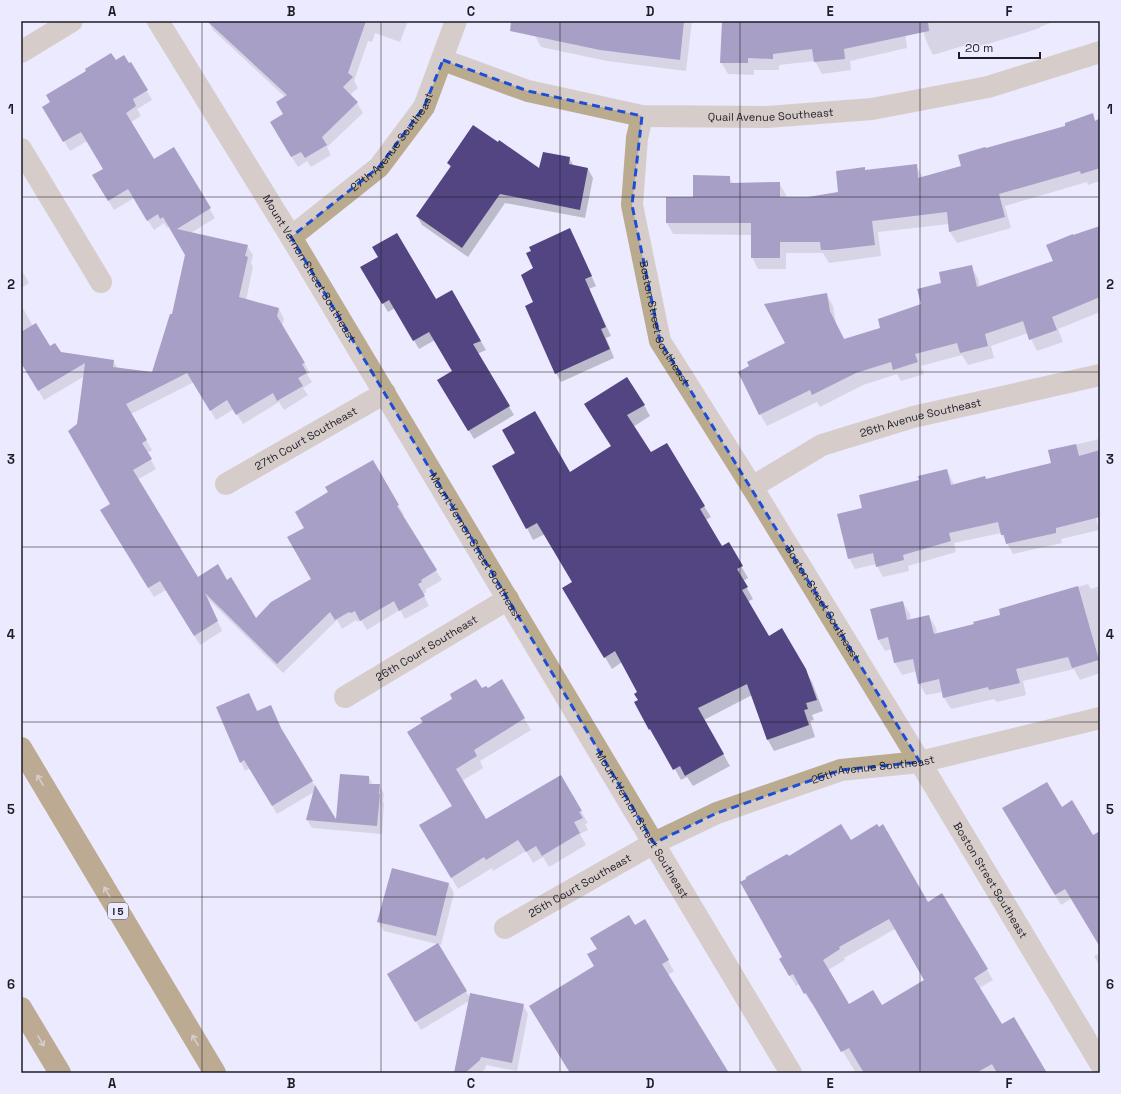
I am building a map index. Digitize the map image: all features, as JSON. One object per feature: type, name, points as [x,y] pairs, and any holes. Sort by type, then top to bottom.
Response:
[{"type":"highway","name":"I 5","points":[[21,748],[215,1073]]},
{"type":"highway","points":[[21,1008],[60,1073]]},
{"type":"street","points":[[21,52],[72,21]]},
{"type":"street","name":"Mount Vernon Street Southeast","points":[[158,21],[291,236],[791,1073]]},
{"type":"street","name":"27th Avenue Southeast","points":[[291,236],[379,167],[424,107],[443,60],[456,21]]},
{"type":"street","name":"Quail Avenue Southeast","points":[[443,60],[528,91],[642,116],[767,117],[872,109],[988,87],[1100,52]]},
{"type":"street","name":"Boston Street Southeast","points":[[642,116],[637,138],[632,205],[660,341],[752,487],[920,762],[1100,1063]]},
{"type":"street","points":[[21,149],[101,282]]},
{"type":"street","name":"26th Avenue Southeast","points":[[752,487],[822,445],[913,417],[1100,375]]},
{"type":"street","name":"27th Court Southeast","points":[[226,484],[385,393]]},
{"type":"street","name":"26th Court Southeast","points":[[345,697],[508,599]]},
{"type":"street","name":"25th Avenue Southeast","points":[[654,843],[717,813],[841,770],[920,762],[1100,718]]},
{"type":"street","name":"25th Court Southeast","points":[[505,928],[654,843]]},
{"type":"highlighted area","points":[[443,60],[528,91],[642,116],[632,205],[660,341],[920,762],[841,770],[717,813],[654,843],[291,237],[379,167],[424,107]]},
{"type":"building","points":[[207,21],[366,21],[348,73],[353,77],[343,87],[358,102],[322,137],[327,145],[305,158],[301,152],[291,157],[270,122],[283,114],[276,102],[287,95]]},
{"type":"building","points":[[511,21],[684,21],[680,60],[600,50],[510,31]]},
{"type":"building","points":[[722,21],[928,21],[929,31],[844,49],[845,59],[814,62],[812,49],[773,54],[773,59],[748,58],[748,63],[720,63]]},
{"type":"building","points":[[111,53],[116,60],[124,55],[129,63],[131,62],[148,90],[133,99],[136,106],[126,113],[154,159],[174,147],[211,208],[177,229],[248,245],[245,256],[248,257],[239,297],[279,308],[277,316],[305,363],[302,364],[307,373],[298,378],[303,386],[277,401],[273,393],[236,415],[227,400],[210,411],[187,373],[126,404],[147,440],[142,443],[152,459],[133,470],[198,577],[218,564],[227,580],[231,577],[256,618],[271,602],[311,579],[287,537],[304,528],[295,512],[328,492],[325,487],[373,460],[399,505],[397,506],[437,570],[421,580],[422,582],[418,584],[425,596],[399,611],[394,601],[360,621],[355,611],[351,613],[349,612],[335,620],[330,612],[277,664],[205,593],[218,621],[194,636],[160,581],[148,588],[100,510],[110,504],[68,431],[77,424],[85,363],[38,391],[21,363],[21,332],[36,323],[50,346],[55,343],[61,352],[114,360],[113,367],[152,372],[170,314],[172,314],[185,255],[163,217],[160,219],[158,214],[147,221],[128,189],[108,201],[92,175],[103,169],[81,132],[63,142],[42,107],[50,102],[46,95],[86,71],[85,69]]},
{"type":"building","points":[[1093,113],[1095,121],[1100,118],[1100,168],[1081,174],[1080,171],[999,194],[1005,217],[949,232],[947,212],[872,221],[875,245],[821,250],[820,242],[780,242],[780,258],[751,258],[751,223],[666,223],[666,197],[693,197],[693,175],[730,176],[730,183],[780,182],[780,197],[808,197],[838,192],[836,171],[865,167],[865,170],[917,164],[918,178],[961,166],[958,155],[1065,126],[1065,123]]},
{"type":"building","points":[[473,125],[498,142],[499,140],[539,168],[543,152],[570,157],[569,164],[588,168],[580,210],[500,194],[462,248],[416,216],[451,166],[447,163]]},
{"type":"building","points":[[1100,226],[1100,297],[1052,317],[1057,330],[1029,340],[1023,321],[985,334],[988,346],[960,353],[957,343],[915,354],[918,362],[893,370],[891,362],[856,373],[812,395],[810,390],[759,415],[738,372],[749,366],[747,362],[785,343],[764,304],[827,293],[830,311],[844,339],[880,328],[878,319],[921,304],[917,289],[941,283],[939,272],[972,265],[977,287],[1053,261],[1046,245],[1073,234]]},
{"type":"building","points":[[570,228],[592,276],[585,279],[606,327],[601,329],[610,349],[555,374],[525,306],[533,302],[521,275],[533,268],[526,253],[531,251],[529,247]]},
{"type":"building","points":[[397,233],[436,299],[452,290],[481,341],[473,344],[510,406],[468,431],[437,380],[452,371],[429,332],[413,341],[389,300],[382,304],[360,267],[378,257],[372,247]]},
{"type":"building","points":[[627,377],[645,405],[627,415],[651,452],[667,443],[705,506],[700,509],[722,546],[729,542],[743,566],[737,569],[748,587],[742,590],[769,636],[782,628],[806,669],[817,700],[806,703],[808,709],[804,710],[809,725],[767,740],[747,684],[698,708],[724,754],[685,776],[680,766],[673,770],[650,729],[649,730],[634,702],[638,700],[634,694],[637,692],[615,651],[604,658],[562,588],[572,582],[537,523],[526,529],[492,466],[515,453],[502,430],[535,411],[570,472],[611,446],[584,404]]},
{"type":"building","points":[[1076,444],[1079,456],[1100,450],[1100,517],[1056,528],[1056,533],[1006,544],[1004,535],[1001,535],[998,522],[949,533],[951,541],[903,555],[904,560],[876,567],[873,553],[848,559],[837,514],[862,508],[859,495],[919,480],[918,476],[947,469],[951,485],[985,476],[986,479],[1051,463],[1048,450]]},
{"type":"building","points":[[1078,586],[1099,660],[1072,668],[1068,657],[1016,669],[1020,683],[989,690],[988,687],[943,698],[939,679],[918,684],[913,659],[894,663],[888,637],[878,640],[870,609],[903,601],[907,620],[929,615],[934,634],[974,624],[973,622],[1000,615],[999,609]]},
{"type":"building","points":[[476,679],[482,688],[486,686],[488,688],[502,679],[525,718],[474,750],[477,756],[456,769],[486,819],[561,775],[582,811],[579,812],[583,818],[574,822],[580,833],[542,856],[536,846],[526,852],[518,840],[486,860],[484,857],[451,878],[419,825],[452,806],[407,732],[423,722],[420,718],[452,699],[450,694]]},
{"type":"building","points":[[249,693],[257,711],[271,705],[281,728],[313,781],[272,806],[244,760],[240,763],[216,707]]},
{"type":"building","points":[[340,774],[369,776],[369,784],[380,784],[377,826],[306,820],[315,785],[336,819]]},
{"type":"building","points":[[1047,782],[1062,807],[1072,800],[1093,835],[1100,831],[1100,947],[1065,889],[1055,895],[1002,808]]},
{"type":"building","points":[[841,824],[851,840],[877,824],[879,827],[883,824],[928,902],[942,893],[988,969],[974,978],[1002,1024],[1014,1017],[1047,1073],[997,1073],[992,1064],[976,1073],[864,1073],[849,1048],[841,1052],[793,974],[789,976],[779,959],[782,957],[740,882],[746,879],[746,877],[787,854],[789,856]],"holes":[[[889,919],[924,980],[882,1005],[873,990],[849,1004],[823,960],[840,949],[839,947]]]},
{"type":"building","points":[[392,868],[449,883],[436,936],[377,922]]},
{"type":"building","points":[[629,915],[635,925],[645,919],[669,960],[662,964],[729,1073],[570,1073],[529,1006],[594,966],[587,954],[597,949],[590,938]]},
{"type":"building","points":[[438,943],[467,991],[415,1022],[387,974]]},
{"type":"building","points":[[470,993],[524,1004],[512,1063],[481,1057],[480,1060],[465,1073],[454,1073]]}]
